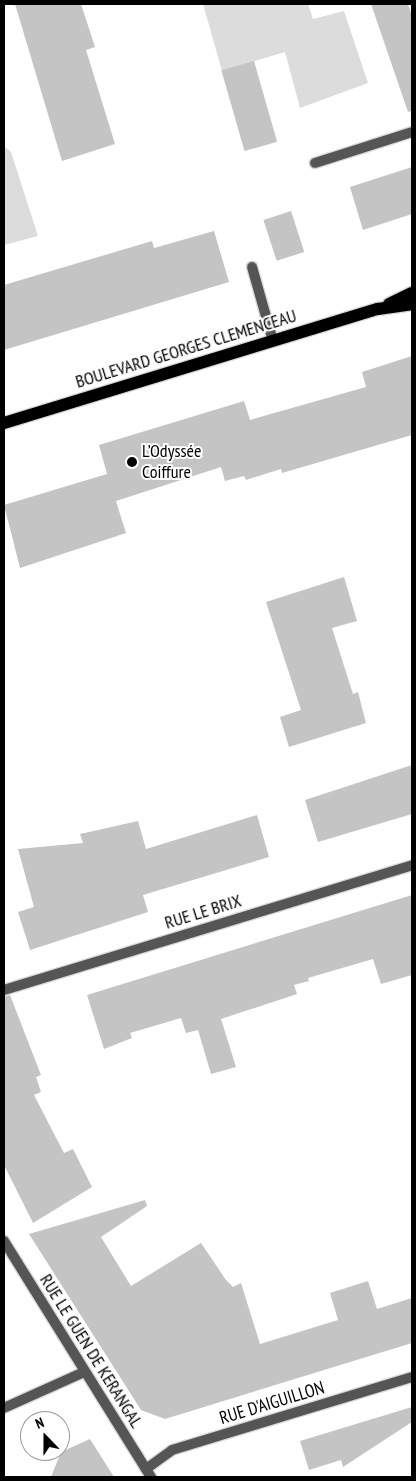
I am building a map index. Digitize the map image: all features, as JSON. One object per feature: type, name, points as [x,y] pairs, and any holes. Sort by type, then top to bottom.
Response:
[{"type":"main road","name":"BOULEVARD GEORGES CLEMENCEAU","points":[[4,423],[378,309],[412,293]]},
{"type":"main road","name":"BOULEVARD GEORGES CLEMENCEAU","points":[[378,309],[412,304]]},
{"type":"street","points":[[315,163],[412,132]]},
{"type":"street","points":[[252,267],[273,341]]},
{"type":"street","name":"RUE LE BRIX","points":[[4,990],[412,865]]},
{"type":"street","name":"RUE LE GUEN DE KERANGAL","points":[[4,1241],[84,1372],[149,1473]]},
{"type":"street","points":[[4,1408],[84,1372]]},
{"type":"street","name":"RUE D'AIGUILLON","points":[[149,1473],[172,1450],[412,1377]]},
{"type":"shaded area","points":[[203,4],[308,4],[313,19],[344,11],[368,83],[300,108],[285,52],[222,71]]},
{"type":"shaded area","points":[[4,146],[11,152],[38,236],[4,245]]},
{"type":"building","points":[[15,4],[81,4],[95,47],[86,50],[115,144],[62,161]]},
{"type":"building","points":[[371,4],[408,4],[412,16],[412,111],[408,112]]},
{"type":"building","points":[[254,61],[277,142],[244,151],[221,70]]},
{"type":"building","points":[[412,167],[412,214],[363,230],[350,187]]},
{"type":"building","points":[[291,211],[304,252],[277,261],[263,220]]},
{"type":"building","points":[[214,231],[229,282],[4,350],[4,285],[152,241],[154,248]]},
{"type":"building","points":[[412,356],[412,435],[282,473],[281,469],[246,480],[244,476],[225,481],[221,467],[116,501],[126,533],[20,568],[4,505],[107,474],[99,445],[244,401],[250,420],[366,387],[362,372]]},
{"type":"building","points":[[344,577],[357,621],[332,628],[353,694],[358,692],[366,723],[289,747],[280,717],[301,710],[266,602]]},
{"type":"building","points":[[412,765],[412,814],[318,842],[305,800]]},
{"type":"building","points":[[257,815],[269,857],[143,895],[148,912],[30,950],[18,912],[34,907],[18,849],[83,843],[80,834],[138,821],[146,849]]},
{"type":"building","points":[[412,895],[412,975],[381,984],[373,959],[308,978],[309,981],[294,985],[297,994],[221,1019],[236,1067],[211,1074],[198,1030],[186,1033],[181,1018],[130,1033],[132,1038],[104,1049],[87,995]]},
{"type":"building","points":[[10,995],[41,1075],[36,1077],[41,1092],[34,1095],[64,1153],[73,1149],[92,1187],[33,1223],[4,1165],[4,997]]},
{"type":"building","points":[[145,1200],[147,1206],[101,1237],[131,1286],[201,1243],[226,1280],[233,1287],[241,1283],[260,1344],[338,1320],[330,1293],[368,1281],[377,1309],[412,1298],[412,1343],[165,1419],[141,1410],[29,1234]]},
{"type":"building","points":[[412,1407],[412,1422],[343,1467],[341,1460],[309,1470],[300,1441]]},
{"type":"building","points":[[90,1439],[114,1477],[51,1477],[57,1461],[70,1461],[70,1448]]},
{"type":"place","name":"L’Odyssée Coiffure","points":[[132,462]]}]
